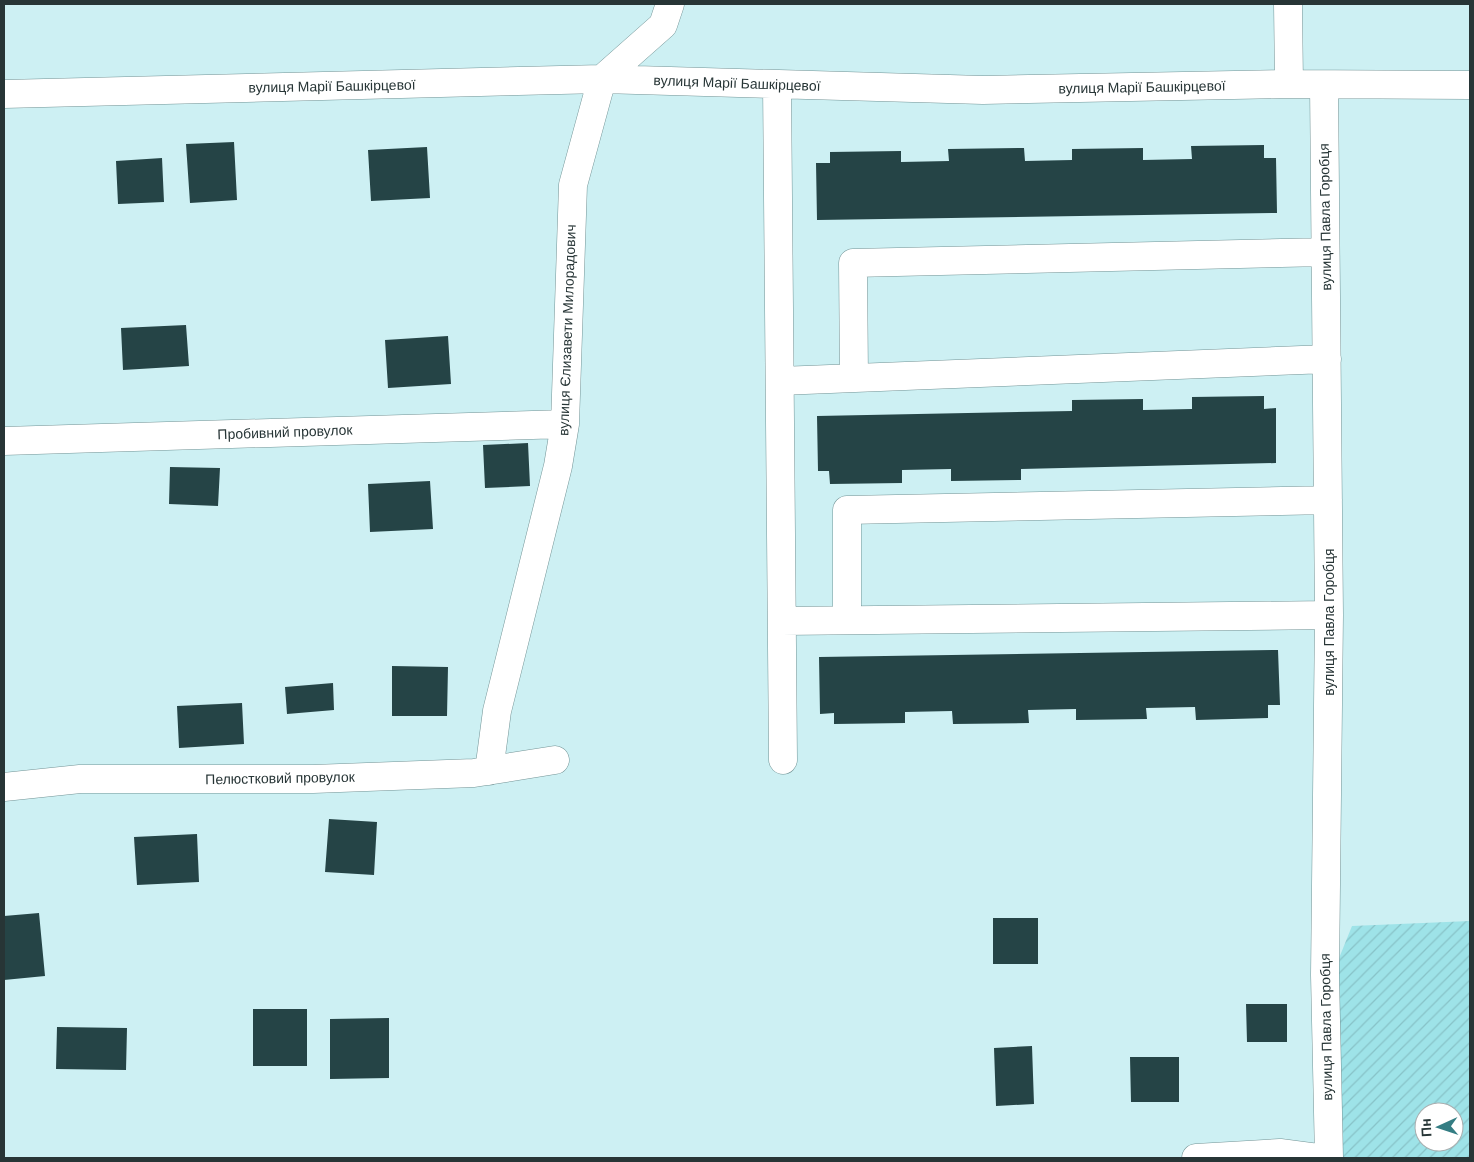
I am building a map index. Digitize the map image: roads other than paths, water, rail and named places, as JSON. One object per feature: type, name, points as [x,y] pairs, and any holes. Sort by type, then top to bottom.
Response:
[{"type":"street","points":[[602,78],[662,24],[670,4]]},
{"type":"street","points":[[1288,4],[1289,84]]},
{"type":"street","name":"вулиця Марії Башкірцевої","points":[[4,94],[602,78],[983,90],[1289,84],[1470,85]]},
{"type":"street","name":"вулиця Єлизавети Милорадович","points":[[489,771],[497,711],[558,466],[565,424],[572,185],[602,78]]},
{"type":"street","points":[[777,84],[783,760]]},
{"type":"street","name":"вулиця Павла Горобця","points":[[1324,85],[1329,615],[1325,975],[1329,1158]]},
{"type":"street","points":[[854,378],[853,262],[1325,252]]},
{"type":"street","points":[[780,381],[1327,359]]},
{"type":"street","name":"Пробивний провулок","points":[[4,440],[565,424]]},
{"type":"street","points":[[847,620],[846,510],[1328,500]]},
{"type":"street","points":[[782,621],[1329,615]]},
{"type":"street","name":"Пелюстковий провулок","points":[[4,787],[80,779],[313,779],[474,773],[555,760]]},
{"type":"street","points":[[1196,1158],[1280,1153],[1318,1158]]}]
